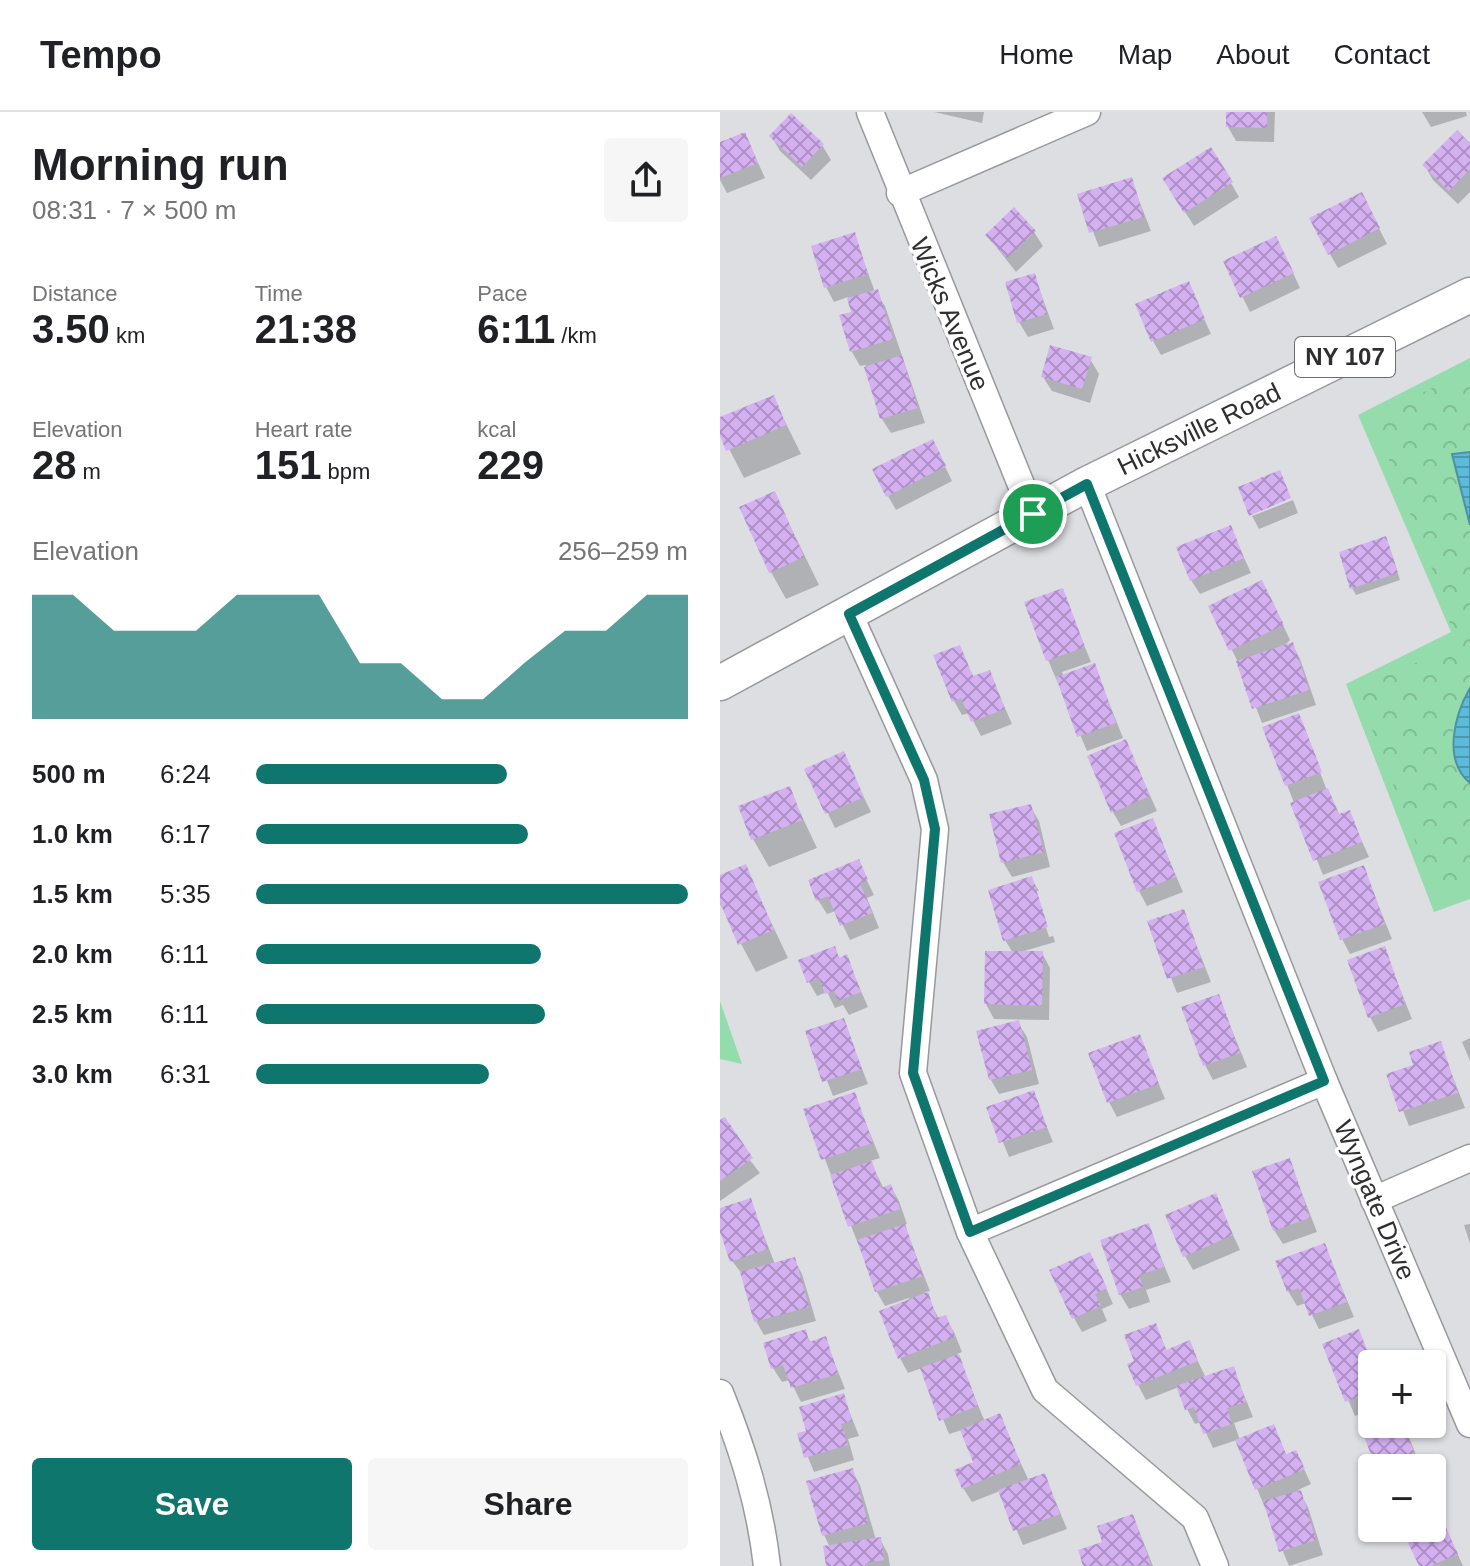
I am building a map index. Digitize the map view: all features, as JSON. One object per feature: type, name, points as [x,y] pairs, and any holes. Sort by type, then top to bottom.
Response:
[{"type":"main road","name":"Hicksville Road","points":[[720,683],[1087,484],[1470,295]]},
{"type":"street","name":"Wicks Avenue","points":[[870,112],[900,193],[1033,514]]},
{"type":"street","points":[[900,193],[1087,112]]},
{"type":"street","name":"Wyngate Drive","points":[[1087,484],[1324,1081],[1470,1424]]},
{"type":"street","points":[[849,614],[924,780],[935,829],[913,1073],[970,1232],[1045,1390],[1195,1518],[1215,1566]]},
{"type":"street","points":[[970,1232],[1324,1081]]},
{"type":"street","points":[[1374,1200],[1470,1158]]},
{"type":"street","points":[[720,1393],[745,1453],[761,1519],[767,1566]]},
{"type":"green space","points":[[1470,358],[1470,899],[1434,912],[1346,684],[1451,632],[1358,415]]},
{"type":"green space","points":[[1465,373],[1470,375],[1470,452],[1452,455],[1470,525],[1470,688],[1453,731],[1463,777],[1470,783],[1470,882],[1449,891],[1427,873],[1360,698],[1370,681],[1441,653],[1452,636],[1447,607],[1378,432],[1406,403]]},
{"type":"green space","points":[[720,1001],[742,1064],[720,1059]]},
{"type":"water","points":[[1470,452],[1470,525],[1452,454]]},
{"type":"water","points":[[1470,688],[1470,783],[1456,762],[1454,737],[1456,723]]},
{"type":"building","points":[[1226,112],[1267,112],[1267,128],[1226,127]]},
{"type":"building","points":[[791,113],[824,144],[802,167],[769,136]]},
{"type":"building","points":[[1457,130],[1470,143],[1470,169],[1449,191],[1422,165]]},
{"type":"building","points":[[745,132],[758,163],[720,178],[720,142]]},
{"type":"building","points":[[1211,147],[1233,182],[1184,213],[1162,178]]},
{"type":"building","points":[[1132,177],[1144,217],[1089,233],[1077,194]]},
{"type":"building","points":[[1362,192],[1380,228],[1328,255],[1309,218]]},
{"type":"building","points":[[1014,207],[1036,231],[1007,258],[985,235]]},
{"type":"building","points":[[855,232],[868,274],[824,288],[811,246]]},
{"type":"building","points":[[1276,236],[1294,273],[1240,298],[1223,261]]},
{"type":"building","points":[[1035,273],[1047,314],[1017,323],[1005,282]]},
{"type":"building","points":[[1189,281],[1205,319],[1151,342],[1135,304]]},
{"type":"building","points":[[878,289],[893,339],[850,352],[839,315],[851,312],[847,298]]},
{"type":"building","points":[[1050,345],[1092,357],[1082,389],[1041,377]]},
{"type":"building","points":[[902,355],[918,408],[880,419],[864,367]]},
{"type":"building","points":[[774,395],[786,425],[726,451],[720,436],[720,417]]},
{"type":"building","points":[[933,439],[946,466],[886,497],[872,469]]},
{"type":"building","points":[[1280,470],[1291,498],[1249,516],[1238,487]]},
{"type":"building","points":[[775,491],[804,557],[769,573],[739,507]]},
{"type":"building","points":[[1231,525],[1244,558],[1190,581],[1176,547]]},
{"type":"building","points":[[1386,536],[1398,573],[1350,589],[1339,552]]},
{"type":"building","points":[[1262,580],[1284,625],[1229,651],[1208,606]]},
{"type":"building","points":[[1063,588],[1085,647],[1046,661],[1024,602]]},
{"type":"building","points":[[1293,642],[1309,690],[1252,709],[1236,661]]},
{"type":"building","points":[[960,645],[973,676],[990,670],[1005,709],[971,722],[961,698],[952,702],[933,655]]},
{"type":"building","points":[[1095,663],[1116,723],[1077,737],[1056,677]]},
{"type":"building","points":[[1299,713],[1322,772],[1285,786],[1262,727]]},
{"type":"building","points":[[1126,739],[1150,796],[1111,813],[1087,756]]},
{"type":"building","points":[[844,751],[864,797],[825,814],[804,769]]},
{"type":"building","points":[[790,786],[803,820],[751,840],[738,806]]},
{"type":"building","points":[[1328,788],[1339,814],[1350,810],[1362,842],[1313,861],[1290,803]]},
{"type":"building","points":[[1031,804],[1044,852],[1001,863],[989,814]]},
{"type":"building","points":[[1153,818],[1176,877],[1137,892],[1114,833]]},
{"type":"building","points":[[859,859],[868,880],[860,883],[872,913],[840,926],[828,896],[816,901],[808,880]]},
{"type":"building","points":[[746,864],[774,930],[738,945],[720,902],[720,875]]},
{"type":"building","points":[[1364,865],[1385,924],[1340,940],[1318,882]]},
{"type":"building","points":[[1032,876],[1048,927],[1003,941],[988,890]]},
{"type":"building","points":[[1184,909],[1204,967],[1167,979],[1147,921]]},
{"type":"building","points":[[835,946],[839,958],[847,954],[861,992],[838,1001],[834,991],[825,994],[819,978],[807,983],[798,960]]},
{"type":"building","points":[[1385,946],[1405,1004],[1368,1018],[1347,960]]},
{"type":"building","points":[[985,951],[1043,951],[1042,1006],[984,1004]]},
{"type":"building","points":[[1219,994],[1240,1053],[1203,1066],[1181,1007]]},
{"type":"building","points":[[844,1018],[862,1069],[822,1082],[805,1031]]},
{"type":"building","points":[[1019,1020],[1032,1070],[989,1080],[976,1031]]},
{"type":"building","points":[[1140,1034],[1159,1084],[1107,1103],[1088,1053]]},
{"type":"building","points":[[1441,1041],[1458,1093],[1399,1112],[1386,1074],[1413,1065],[1409,1052]]},
{"type":"building","points":[[1034,1090],[1047,1127],[999,1143],[986,1107]]},
{"type":"building","points":[[855,1092],[873,1143],[821,1160],[803,1109]]},
{"type":"building","points":[[725,1117],[753,1158],[720,1181],[720,1120]]},
{"type":"building","points":[[1290,1158],[1310,1218],[1273,1231],[1252,1171]]},
{"type":"building","points":[[872,1161],[881,1188],[891,1184],[900,1209],[848,1227],[830,1175]]},
{"type":"building","points":[[1216,1193],[1233,1235],[1183,1257],[1165,1215]]},
{"type":"building","points":[[751,1198],[768,1249],[730,1262],[720,1232],[720,1208]]},
{"type":"building","points":[[1149,1223],[1164,1267],[1139,1275],[1143,1287],[1119,1295],[1100,1240]]},
{"type":"building","points":[[905,1224],[923,1276],[875,1292],[857,1240]]},
{"type":"building","points":[[1325,1243],[1347,1302],[1309,1316],[1299,1288],[1287,1292],[1275,1261]]},
{"type":"building","points":[[1090,1252],[1107,1288],[1095,1294],[1101,1306],[1072,1319],[1049,1270]]},
{"type":"building","points":[[795,1257],[809,1307],[754,1322],[740,1272]]},
{"type":"building","points":[[928,1292],[937,1318],[946,1315],[955,1337],[898,1359],[879,1311]]},
{"type":"building","points":[[1156,1323],[1166,1350],[1190,1340],[1198,1361],[1136,1386],[1127,1364],[1134,1361],[1124,1335]]},
{"type":"building","points":[[806,1329],[809,1342],[826,1336],[838,1374],[791,1388],[783,1365],[771,1369],[763,1343]]},
{"type":"building","points":[[1359,1329],[1367,1350],[1358,1350],[1358,1397],[1345,1402],[1322,1344]]},
{"type":"building","points":[[959,1354],[978,1406],[939,1421],[920,1368]]},
{"type":"building","points":[[1234,1366],[1246,1402],[1227,1408],[1232,1424],[1203,1434],[1194,1407],[1185,1410],[1176,1386]]},
{"type":"building","points":[[844,1393],[852,1421],[841,1424],[848,1445],[804,1458],[797,1433],[806,1431],[799,1407]]},
{"type":"building","points":[[1000,1413],[1021,1464],[962,1489],[954,1470],[973,1462],[960,1430]]},
{"type":"building","points":[[1274,1424],[1286,1454],[1296,1450],[1305,1469],[1255,1490],[1235,1440]]},
{"type":"building","points":[[1365,1438],[1408,1438],[1415,1454],[1371,1454]]},
{"type":"building","points":[[853,1468],[868,1523],[822,1536],[806,1481]]},
{"type":"building","points":[[1045,1473],[1060,1514],[1013,1531],[998,1490]]},
{"type":"building","points":[[1301,1490],[1316,1540],[1279,1552],[1263,1501]]},
{"type":"building","points":[[1133,1514],[1151,1565],[1083,1566],[1078,1550],[1102,1542],[1097,1526]]},
{"type":"building","points":[[1446,1528],[1458,1554],[1431,1566],[1419,1566],[1408,1542],[1446,1542]]},
{"type":"building","points":[[881,1537],[884,1560],[866,1563],[866,1566],[826,1566],[823,1546]]},
{"type":"route","points":[[1087,484],[1324,1081],[970,1232],[913,1073],[935,829],[924,780],[849,614],[1033,514],[1087,484]]}]
